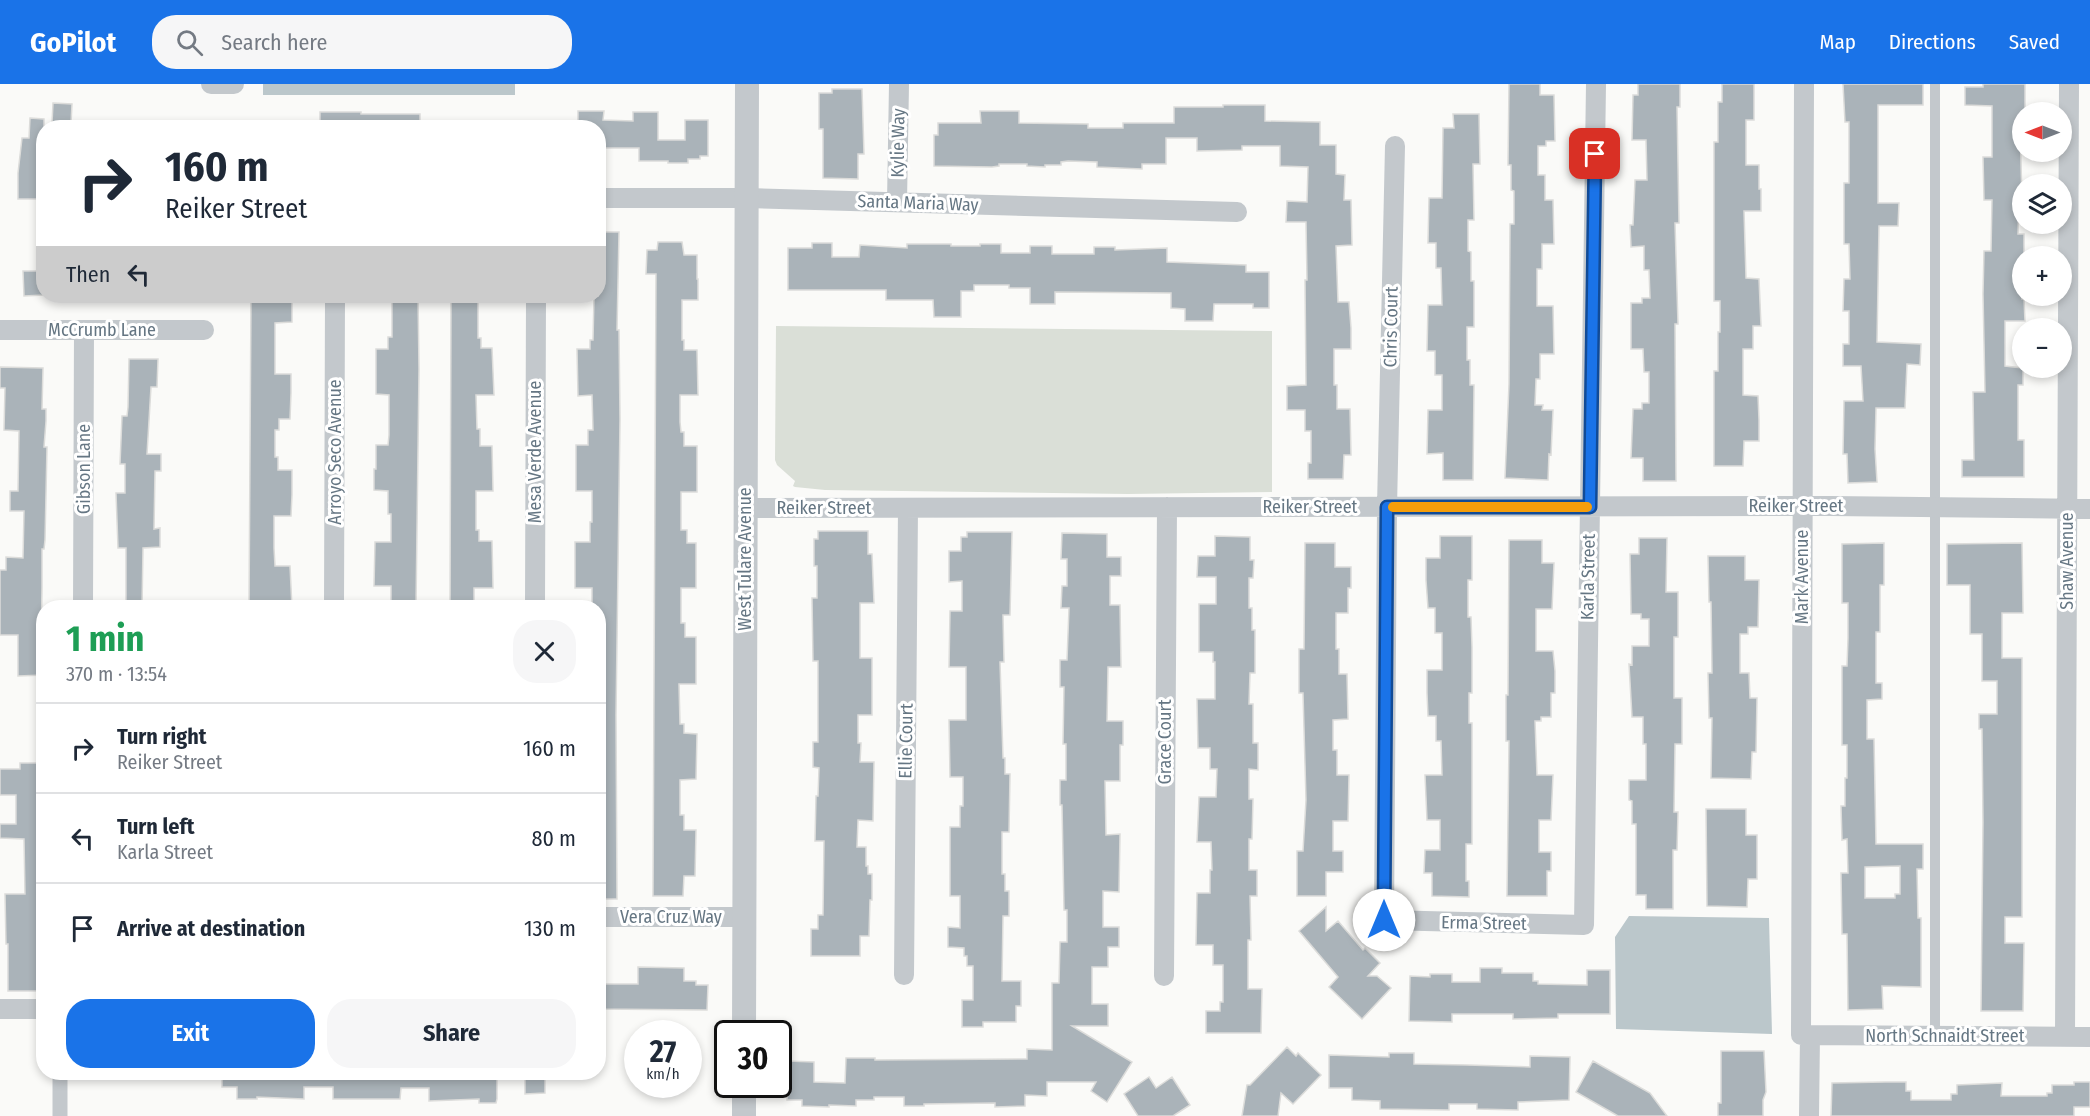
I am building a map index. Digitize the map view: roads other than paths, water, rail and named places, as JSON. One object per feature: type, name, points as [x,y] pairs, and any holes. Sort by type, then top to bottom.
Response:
[{"type":"street","points":[[211,84],[234,84]]},
{"type":"street","name":"West Tulare Avenue","points":[[744,1020],[747,84]]},
{"type":"street","name":"Kylie Way","points":[[897,202],[899,84]]},
{"type":"street","name":"Karla Street","points":[[1584,925],[1596,84]]},
{"type":"street","name":"Mark Avenue","points":[[1804,84],[1805,1035],[1809,1116]]},
{"type":"street","name":"Shaw Avenue","points":[[2065,1037],[2069,84]]},
{"type":"street","name":"Chris Court","points":[[1384,920],[1387,507],[1395,146]]},
{"type":"street","name":"Santa Maria Way","points":[[606,198],[747,198],[1237,212]]},
{"type":"street","name":"Arroyo Seco Avenue","points":[[334,600],[335,303]]},
{"type":"street","name":"Mesa Verde Avenue","points":[[535,600],[536,303]]},
{"type":"street","name":"McCrumb Lane","points":[[0,330],[204,330]]},
{"type":"street","name":"Gibson Lane","points":[[83,600],[84,330]]},
{"type":"street","name":"Reiker Street","points":[[745,508],[1803,506],[2090,509]]},
{"type":"street","name":"Grace Court","points":[[1164,976],[1167,507]]},
{"type":"street","name":"Ellie Court","points":[[904,975],[909,508]]},
{"type":"street","name":"Vera Cruz Way","points":[[606,917],[744,917]]},
{"type":"street","name":"Erma Street","points":[[1384,920],[1584,925]]},
{"type":"street","points":[[0,1009],[36,1009]]},
{"type":"street","name":"North Schnaidt Street","points":[[1805,1035],[2090,1037]]},
{"type":"street","points":[[60,1080],[60,1116]]},
{"type":"street","points":[[744,1098],[744,1116]]},
{"type":"lane","points":[[1935,84],[1935,1036]]}]
